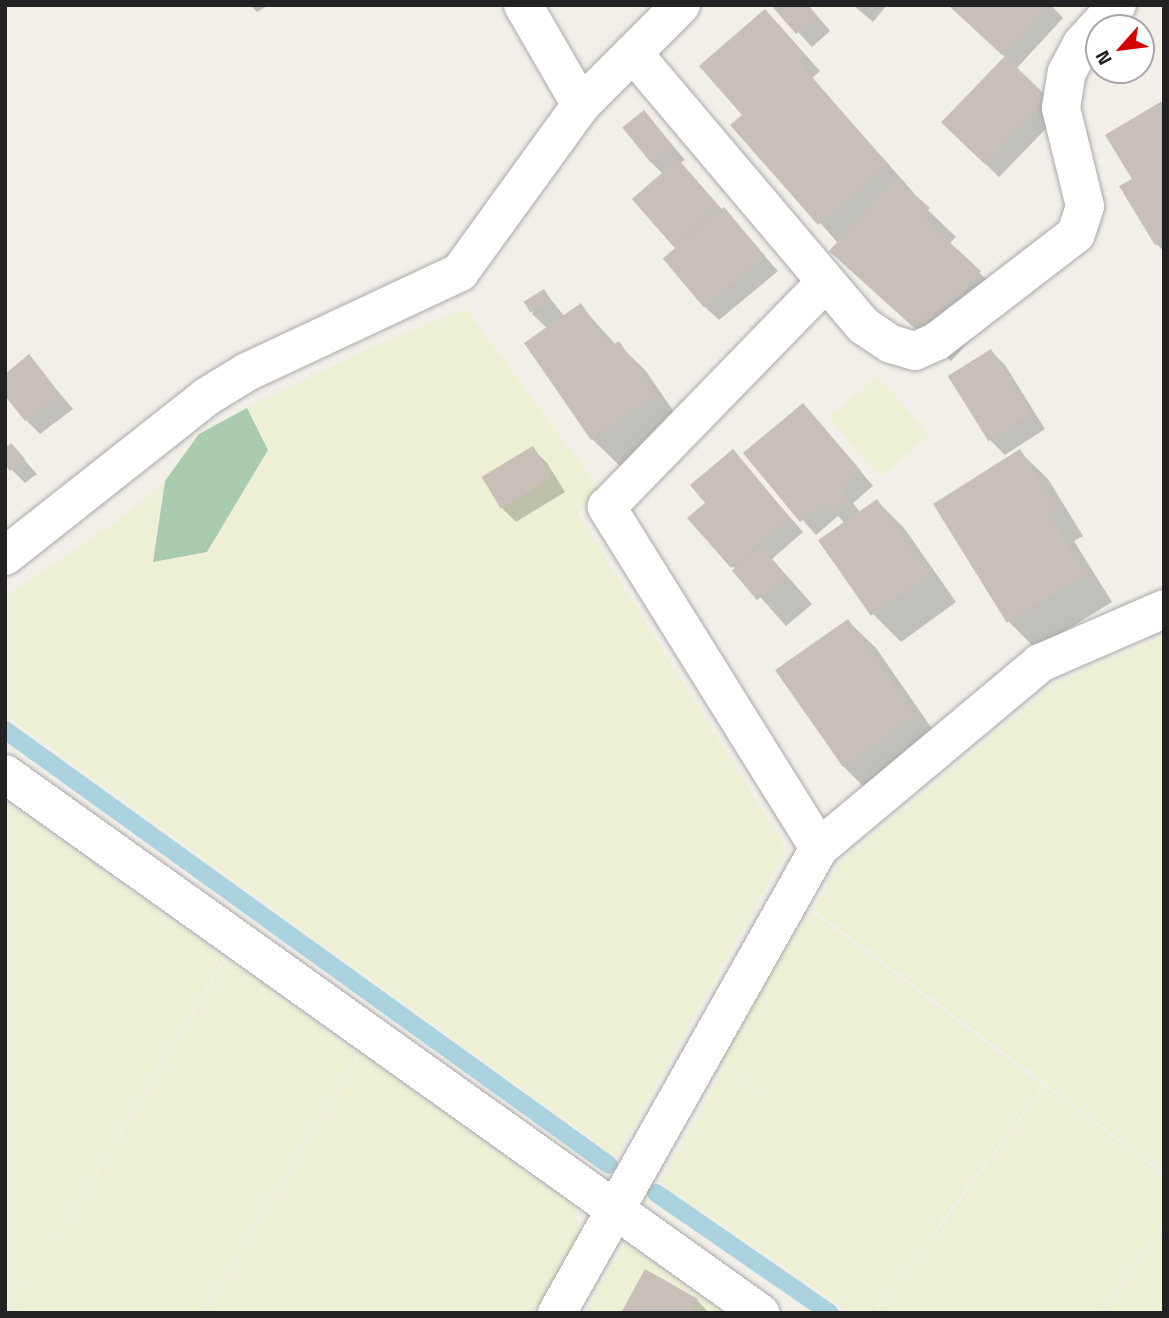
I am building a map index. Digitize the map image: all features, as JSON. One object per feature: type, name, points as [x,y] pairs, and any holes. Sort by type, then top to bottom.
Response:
[{"type":"street","points":[[523,5],[581,106]]},
{"type":"street","points":[[5,556],[205,397],[247,372],[460,272],[581,106],[681,5]]},
{"type":"street","points":[[633,53],[864,326],[891,344],[915,351],[937,341],[1076,234],[1085,206],[1061,108],[1067,72],[1082,44],[1117,5]]},
{"type":"street","points":[[819,848],[607,507],[825,283]]},
{"type":"street","points":[[557,1313],[819,848],[1040,663],[1164,609]]},
{"type":"street","points":[[5,775],[760,1313]]},
{"type":"green space","points":[[465,308],[598,487],[578,514],[787,850],[616,1157],[5,715],[5,596],[124,516],[163,483],[152,562],[207,553],[269,449],[248,407],[355,355]]},
{"type":"green space","points":[[877,376],[928,435],[880,477],[829,418]]},
{"type":"green space","points":[[247,408],[268,450],[207,552],[153,562],[165,481],[199,434]]},
{"type":"green space","points":[[1164,636],[1164,1173],[814,910],[838,864],[1053,684]]},
{"type":"green space","points":[[5,802],[224,958],[11,1313],[5,1313]]},
{"type":"green space","points":[[812,912],[1043,1086],[937,1226],[707,1052]]},
{"type":"green space","points":[[226,959],[358,1054],[202,1313],[12,1313]]},
{"type":"green space","points":[[360,1054],[574,1207],[580,1233],[534,1313],[204,1313]]},
{"type":"green space","points":[[725,1066],[939,1226],[874,1313],[850,1313],[660,1182]]},
{"type":"green space","points":[[1045,1086],[1164,1176],[1164,1225],[1098,1313],[876,1313]]},
{"type":"green space","points":[[1164,1228],[1164,1313],[1101,1313]]},
{"type":"green space","points":[[625,1243],[723,1313],[584,1313]]},
{"type":"building","points":[[771,5],[808,5],[817,16],[796,34]]},
{"type":"building","points":[[948,5],[1048,5],[1002,55]]},
{"type":"building","points":[[765,9],[807,57],[800,63],[888,165],[818,225],[730,125],[742,115],[699,66]]},
{"type":"building","points":[[1005,56],[1048,98],[984,164],[941,122]]},
{"type":"building","points":[[1164,100],[1164,240],[1155,245],[1119,186],[1132,179],[1105,135]]},
{"type":"building","points":[[644,110],[672,145],[651,163],[622,128]]},
{"type":"building","points":[[678,159],[719,206],[673,246],[632,199]]},
{"type":"building","points":[[896,178],[930,208],[922,217],[981,271],[922,335],[829,251]]},
{"type":"building","points":[[724,207],[765,256],[704,307],[663,258]]},
{"type":"building","points":[[544,289],[551,300],[531,313],[524,302]]},
{"type":"building","points":[[581,303],[610,347],[619,341],[656,395],[591,440],[524,343]]},
{"type":"building","points":[[991,349],[1032,414],[989,441],[948,376]]},
{"type":"building","points":[[29,354],[60,394],[25,421],[5,396],[5,374]]},
{"type":"building","points":[[803,403],[861,471],[840,488],[848,498],[831,512],[823,503],[800,522],[743,453]]},
{"type":"building","points":[[11,443],[25,459],[10,471],[5,464],[5,448]]},
{"type":"building","points":[[533,446],[552,478],[501,509],[482,477]]},
{"type":"building","points":[[733,449],[790,518],[731,568],[687,518],[705,503],[690,485]]},
{"type":"building","points":[[1020,449],[1057,508],[1048,514],[1086,574],[1007,623],[933,504]]},
{"type":"building","points":[[877,499],[930,574],[871,616],[818,540]]},
{"type":"building","points":[[761,546],[786,576],[757,600],[732,570]]},
{"type":"building","points":[[848,619],[916,716],[843,767],[775,670]]},
{"type":"building","points":[[645,1269],[698,1299],[691,1313],[621,1313]]},
{"type":"waterway","points":[[5,730],[609,1165]]},
{"type":"waterway","points":[[656,1193],[830,1313]]}]
